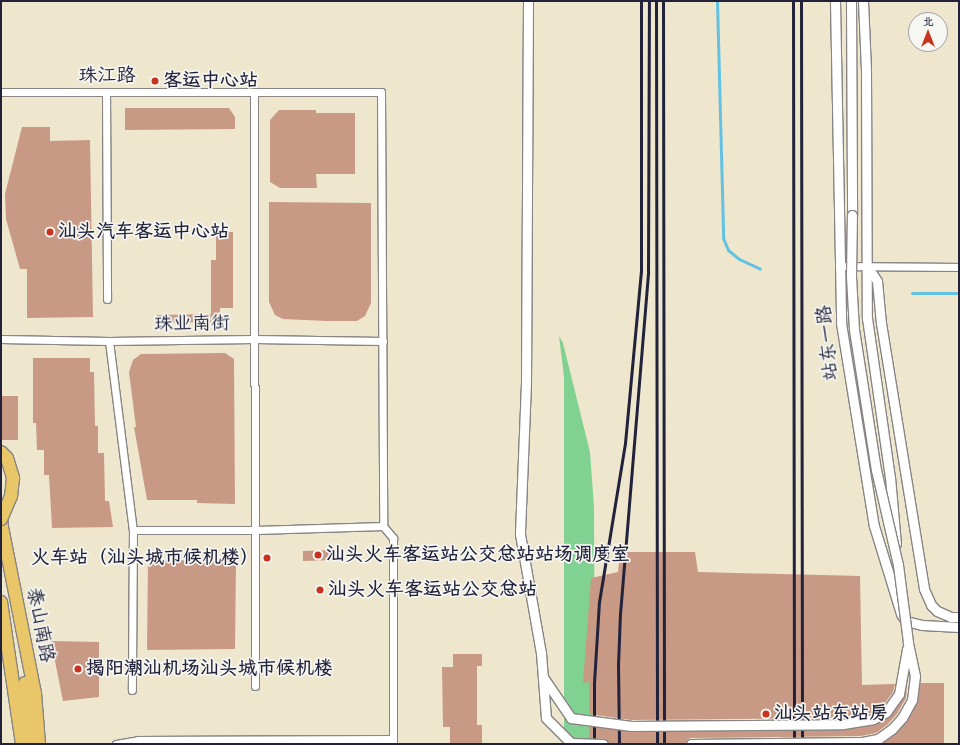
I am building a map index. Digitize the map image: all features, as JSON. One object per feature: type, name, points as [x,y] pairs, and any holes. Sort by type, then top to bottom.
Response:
[{"type":"highway","points":[[1,452],[7,458],[12,478],[11,496],[1,519]]},
{"type":"highway","name":"泰山南路","points":[[1,514],[2,527],[35,693],[39,744]]},
{"type":"highway","points":[[1,565],[27,693],[29,744]]},
{"type":"highway","name":"泰山南路","points":[[1,602],[21,739]]},
{"type":"street","points":[[528,1],[526,383],[520,534],[541,653],[546,718],[571,743],[603,744]]},
{"type":"street","name":"站东一路","points":[[835,1],[839,266],[843,338],[874,526],[901,614],[906,621],[922,626],[958,627]]},
{"type":"street","points":[[851,1],[851,276],[854,330],[876,470],[898,565]]},
{"type":"street","points":[[690,744],[862,742],[878,739],[892,729],[902,718],[912,700],[915,676],[908,642],[898,565],[890,477],[867,318],[866,69],[863,1]]},
{"type":"street","name":"珠江路","points":[[1,92],[381,92],[383,341]]},
{"type":"street","points":[[106,92],[107,299]]},
{"type":"street","points":[[254,92],[256,530],[255,686]]},
{"type":"street","points":[[839,266],[959,267]]},
{"type":"street","points":[[867,266],[877,281],[881,323],[924,589],[931,605],[937,611],[955,617]]},
{"type":"street","name":"珠业南街","points":[[1,339],[110,341],[254,339],[383,341]]},
{"type":"street","points":[[110,341],[133,530],[132,690]]},
{"type":"street","points":[[116,744],[138,740],[393,742],[393,538],[383,526],[383,341]]},
{"type":"street","points":[[133,530],[256,530],[383,526]]},
{"type":"street","points":[[543,677],[571,718],[631,726],[843,724],[873,719],[886,712],[899,694],[908,642]]},
{"type":"street","points":[[21,739],[29,744]]},
{"type":"green space","points":[[559,336],[563,343],[590,452],[594,507],[595,744],[564,744],[564,377]]},
{"type":"building","points":[[125,108],[229,108],[235,117],[235,129],[125,130]]},
{"type":"building","points":[[279,110],[316,110],[316,113],[355,113],[355,174],[316,174],[317,188],[280,188],[270,182],[270,120]]},
{"type":"building","name":"汕头汽车客运中心站","points":[[22,127],[50,127],[50,141],[90,140],[93,317],[27,318],[27,269],[20,269],[6,219],[5,194]]},
{"type":"building","points":[[269,202],[371,203],[371,303],[365,316],[357,321],[327,321],[283,319],[275,315],[269,302]]},
{"type":"building","points":[[216,232],[233,232],[233,308],[220,308],[220,322],[157,323],[157,315],[211,314],[211,260],[216,260]]},
{"type":"building","points":[[225,353],[234,359],[235,504],[197,503],[197,500],[147,500],[134,427],[136,427],[129,372],[133,360],[141,354]]},
{"type":"building","points":[[33,358],[90,358],[90,372],[94,372],[95,426],[98,426],[98,453],[104,453],[105,501],[109,501],[113,527],[52,528],[49,475],[44,475],[44,450],[37,450],[36,423],[33,423]]},
{"type":"building","points":[[1,396],[18,396],[18,440],[1,440]]},
{"type":"building","name":"汕头火车客运站公交总站站场调度室","points":[[334,550],[334,560],[303,561],[303,551]]},
{"type":"building","points":[[620,552],[695,552],[698,572],[860,576],[862,685],[895,684],[893,692],[882,707],[871,713],[842,718],[631,720],[589,714],[589,682],[583,683],[591,578],[618,572]]},
{"type":"building","points":[[148,560],[236,561],[235,649],[147,650]]},
{"type":"building","name":"揭阳潮汕机场汕头城市候机楼","points":[[51,641],[99,642],[99,697],[63,701]]},
{"type":"building","points":[[453,654],[482,654],[482,666],[477,666],[477,725],[482,725],[482,744],[450,744],[450,727],[443,727],[442,667],[453,667]]},
{"type":"building","points":[[920,683],[944,683],[944,744],[881,744],[896,733],[907,721],[917,703]]},
{"type":"building","points":[[907,684],[906,698],[897,714],[888,724],[876,733],[861,736],[691,738],[688,739],[685,744],[609,744],[606,739],[589,738],[589,726],[631,732],[843,730],[874,725],[891,716],[904,697]]},
{"type":"waterway","points":[[717,1],[723,238],[728,250],[739,259],[760,269]]},
{"type":"waterway","points":[[912,293],[959,293]]},
{"type":"railway","points":[[594,744],[594,683],[599,602],[625,443],[641,271],[641,1]]},
{"type":"railway","points":[[619,744],[618,665],[620,614],[648,271],[649,1]]},
{"type":"railway","points":[[656,1],[657,744]]},
{"type":"railway","points":[[663,1],[664,744]]},
{"type":"railway","points":[[793,1],[794,744]]},
{"type":"railway","points":[[801,1],[802,744]]},
{"type":"place","name":"客运中心站","points":[[155,81]]},
{"type":"place","name":"汕头汽车客运中心站","points":[[50,232]]},
{"type":"place","name":"汕头火车客运站公交总站站场调度室","points":[[318,555]]},
{"type":"place","name":"火车站（汕头城市候机楼）","points":[[267,558]]},
{"type":"place","name":"汕头火车客运站公交总站","points":[[320,590]]},
{"type":"place","name":"揭阳潮汕机场汕头城市候机楼","points":[[78,669]]},
{"type":"place","name":"汕头站东站房","points":[[766,714]]}]
